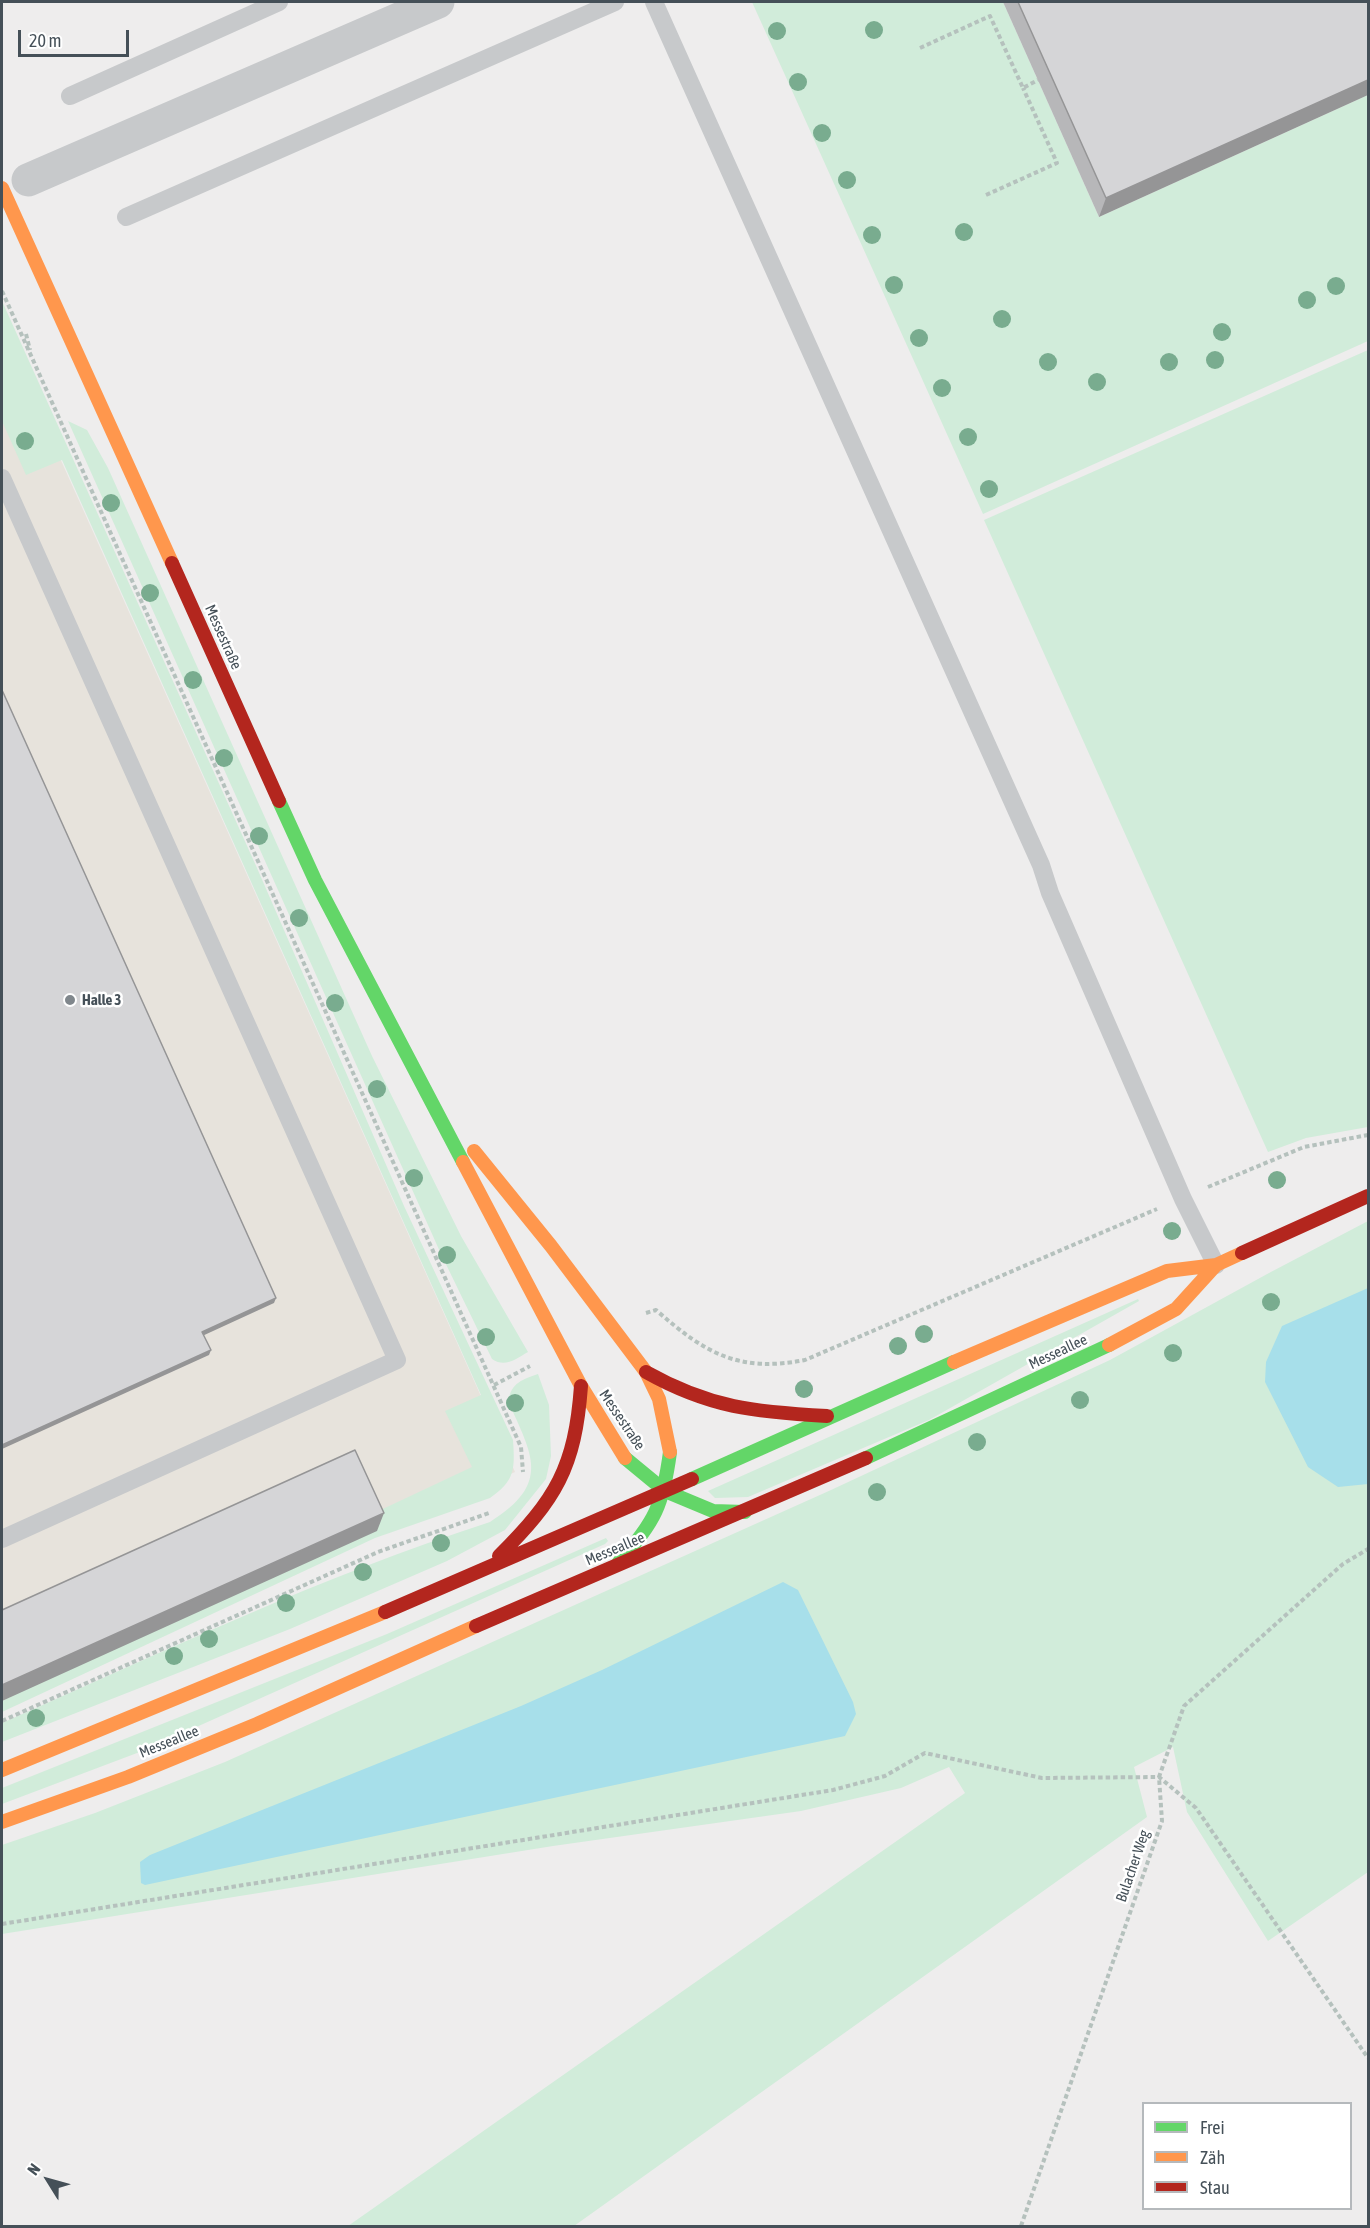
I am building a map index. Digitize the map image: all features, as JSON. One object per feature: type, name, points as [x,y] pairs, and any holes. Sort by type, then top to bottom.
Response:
[{"type":"street","points":[[11,186],[438,2]]},
{"type":"street","name":"Messestraße","points":[[11,186],[315,880],[581,1386],[625,1458],[665,1491]]},
{"type":"street","name":"Messestraße","points":[[428,1094],[551,1246],[611,1328],[646,1371],[659,1399],[670,1450],[665,1491]]},
{"type":"street","name":"Messeallee","points":[[2,1770],[484,1571],[831,1416],[1167,1271],[1216,1264],[1368,1196]]},
{"type":"street","name":"Messeallee","points":[[2,1822],[128,1777],[257,1724],[615,1566],[745,1512],[1110,1346],[1176,1309],[1216,1264]]},
{"type":"street","points":[[646,1371],[674,1389],[708,1403],[744,1412],[831,1416]]},
{"type":"street","points":[[484,1571],[534,1521],[557,1491],[570,1461],[580,1423],[581,1386]]},
{"type":"street","points":[[615,1566],[646,1532],[665,1491],[713,1511],[745,1512]]},
{"type":"lane","points":[[70,96],[279,2]]},
{"type":"lane","points":[[126,217],[615,2]]},
{"type":"lane","points":[[654,2],[1037,854],[1050,893],[1183,1199],[1216,1264]]},
{"type":"lane","points":[[2,478],[397,1360],[2,1539]]},
{"type":"path","points":[[920,48],[990,16],[1057,163],[986,195]]},
{"type":"path","points":[[1023,88],[1038,80]]},
{"type":"path","points":[[2,291],[494,1385],[521,1447],[524,1468],[521,1478]]},
{"type":"path","points":[[611,1328],[639,1314],[656,1310],[690,1340],[733,1360],[777,1365],[805,1360],[1304,1147],[1368,1135]]},
{"type":"path","points":[[494,1385],[561,1347]]},
{"type":"path","points":[[2,1720],[378,1552],[496,1509]]},
{"type":"path","name":"Bulacher Weg","points":[[1021,2226],[1162,1821],[1159,1777],[1184,1706],[1343,1564],[1368,1549]]},
{"type":"path","points":[[2,1924],[833,1790],[885,1776],[925,1753],[1042,1778],[1159,1777],[1196,1808],[1368,2058]]},
{"type":"shaded area","points":[[2,329],[515,1472],[377,1531],[2,1701]]},
{"type":"green space","points":[[752,2],[1003,2],[1099,217],[1368,95],[1368,341],[983,514]]},
{"type":"green space","points":[[2,301],[257,868],[404,1206],[513,1440],[514,1459],[509,1480],[490,1498],[375,1538],[2,1712],[2,1701],[370,1515],[472,1467],[445,1411],[481,1395],[62,460],[26,475],[2,421]]},
{"type":"green space","points":[[1368,350],[1368,1127],[1306,1138],[1268,1152],[984,520]]},
{"type":"green space","points":[[68,421],[87,430],[108,468],[372,1056],[461,1236],[528,1352],[515,1360],[501,1363],[492,1359],[441,1254]]},
{"type":"green space","points":[[1368,1221],[1368,1872],[1268,1941],[1187,1812],[1173,1747],[1134,1767],[1147,1817],[574,2226],[348,2226],[965,1793],[949,1767],[901,1788],[801,1811],[553,1846],[2,1934],[2,1845],[95,1813],[225,1762],[831,1490],[1110,1360]]},
{"type":"green space","points":[[1138,1299],[1139,1301],[929,1420],[748,1497],[715,1498],[708,1491]]},
{"type":"green space","points":[[538,1374],[549,1405],[551,1456],[546,1479],[505,1530],[447,1561],[290,1629],[2,1742],[2,1723],[304,1591],[427,1543],[490,1522],[510,1508],[529,1481],[531,1467],[529,1453],[508,1401],[515,1386]]},
{"type":"green space","points":[[606,1538],[608,1541],[605,1544],[145,1750],[2,1804],[2,1788],[387,1634]]},
{"type":"water","points":[[1368,1288],[1368,1484],[1338,1487],[1308,1467],[1265,1382],[1266,1362],[1282,1326]]},
{"type":"water","points":[[783,1582],[798,1590],[853,1702],[856,1714],[845,1736],[145,1885],[141,1883],[140,1862],[150,1855],[521,1706],[602,1670]]},
{"type":"building","points":[[1018,2],[1368,2],[1368,80],[1106,198]]},
{"type":"building","name":"Halle 3","points":[[2,690],[276,1298],[202,1332],[211,1350],[2,1445]]},
{"type":"building","points":[[355,1450],[384,1513],[2,1685],[2,1610]]},
{"type":"traffic: fast","points":[[279,801],[315,880],[463,1162]]},
{"type":"traffic: fast","points":[[866,1458],[1109,1345]]},
{"type":"traffic: fast","points":[[692,1479],[954,1362]]},
{"type":"traffic: fast","points":[[619,1562],[649,1524],[655,1512],[664,1486],[670,1452]]},
{"type":"traffic: fast","points":[[625,1458],[665,1491],[713,1511],[745,1512]]},
{"type":"traffic: slow","points":[[2,188],[172,563]]},
{"type":"traffic: slow","points":[[474,1151],[551,1246],[646,1372],[659,1399],[670,1452]]},
{"type":"traffic: slow","points":[[463,1162],[581,1386],[625,1458]]},
{"type":"traffic: slow","points":[[954,1362],[1167,1271],[1216,1265],[1242,1253]]},
{"type":"traffic: slow","points":[[1109,1345],[1176,1309],[1216,1265]]},
{"type":"traffic: slow","points":[[2,1770],[385,1612]]},
{"type":"traffic: slow","points":[[2,1822],[128,1777],[257,1724],[476,1626]]},
{"type":"traffic: jam","points":[[172,563],[279,801]]},
{"type":"traffic: jam","points":[[1242,1253],[1368,1196]]},
{"type":"traffic: jam","points":[[646,1372],[691,1394],[712,1401],[755,1410],[827,1416]]},
{"type":"traffic: jam","points":[[499,1556],[535,1517],[559,1480],[574,1439],[581,1386]]},
{"type":"traffic: jam","points":[[476,1626],[866,1458]]},
{"type":"traffic: jam","points":[[385,1612],[692,1479]]},
{"type":"place","name":"Halle 3","points":[[70,1000]]}]
